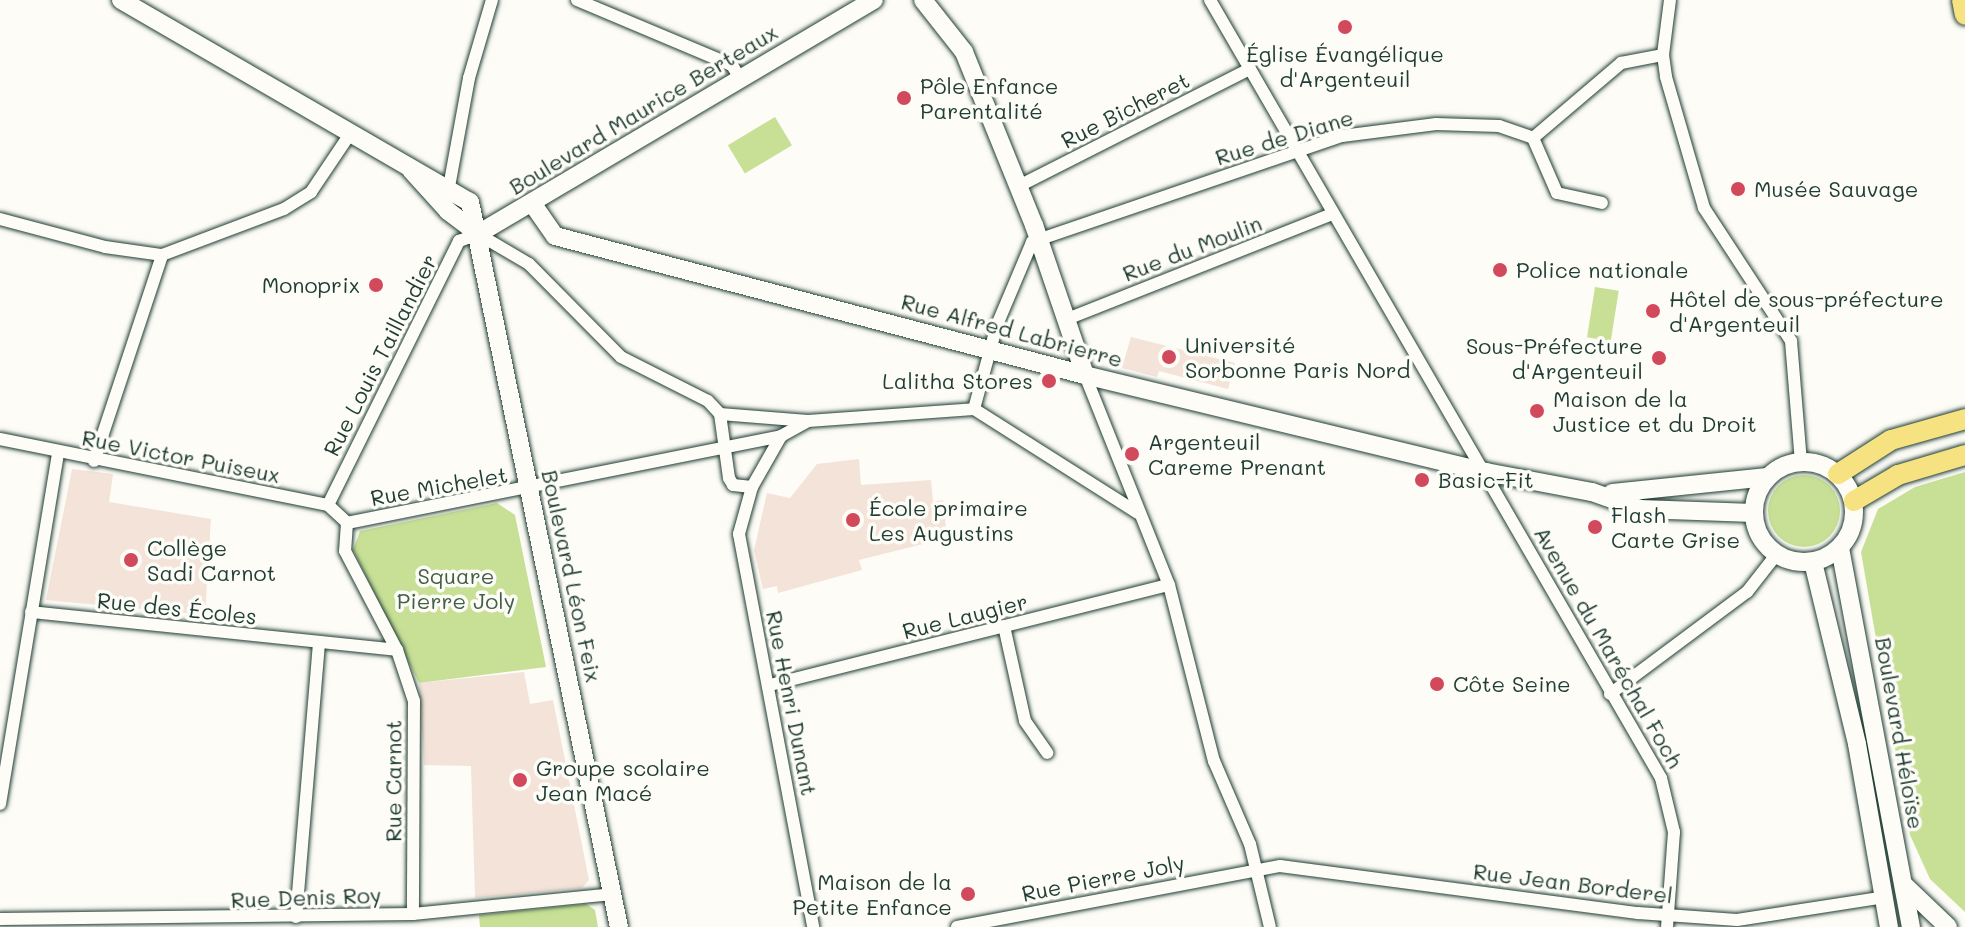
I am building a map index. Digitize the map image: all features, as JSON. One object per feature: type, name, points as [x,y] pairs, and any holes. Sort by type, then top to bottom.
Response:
[{"type":"main road","points":[[121,0],[350,134],[449,187]]},
{"type":"main road","points":[[839,22],[841,0]]},
{"type":"main road","name":"Boulevard Maurice Berteaux","points":[[478,234],[874,0]]},
{"type":"main road","points":[[923,0],[964,52],[1039,239],[1085,375]]},
{"type":"main road","points":[[1962,0],[1965,15]]},
{"type":"main road","points":[[408,167],[448,211],[478,234]]},
{"type":"main road","name":"Boulevard Léon Feix","points":[[449,187],[470,202],[478,234],[619,927]]},
{"type":"main road","name":"Rue Alfred Labrierre","points":[[532,203],[555,236],[1085,375],[1486,472],[1592,492],[1664,514],[1754,513]]},
{"type":"main road","points":[[1838,474],[1891,440],[1965,419]]},
{"type":"main road","points":[[1854,501],[1898,475],[1965,455]]},
{"type":"main road","points":[[1801,462],[1838,474],[1854,501],[1850,534],[1840,548],[1813,562],[1776,555],[1761,537],[1754,513],[1768,477],[1801,462]]},
{"type":"main road","name":"Rue Alfred Labrierre","points":[[1592,492],[1641,494],[1705,481],[1768,477]]},
{"type":"main road","name":"Boulevard Héloïse","points":[[1840,548],[1911,927]]},
{"type":"main road","name":"Boulevard Héloïse","points":[[1813,562],[1887,911]]},
{"type":"main road","points":[[1904,885],[1948,927]]},
{"type":"main road","points":[[1876,927],[1887,911]]},
{"type":"street","points":[[449,187],[469,78],[492,0]]},
{"type":"street","points":[[577,0],[732,65],[740,79]]},
{"type":"street","name":"Avenue du Maréchal Foch","points":[[1210,0],[1332,214],[1486,472],[1666,789],[1674,832],[1666,921]]},
{"type":"street","points":[[1670,0],[1663,55],[1704,208],[1791,341],[1801,462]]},
{"type":"street","points":[[1602,203],[1557,193],[1533,138],[1621,63],[1663,55]]},
{"type":"street","name":"Rue Bicheret","points":[[1019,186],[1250,69]]},
{"type":"street","name":"Rue de Diane","points":[[1039,239],[1342,136],[1436,124],[1499,126],[1533,138]]},
{"type":"street","points":[[0,219],[105,247],[162,255],[284,209],[311,192],[350,134]]},
{"type":"street","name":"Rue du Moulin","points":[[1067,319],[1332,214]]},
{"type":"street","points":[[478,234],[529,264],[621,357],[708,401],[720,414],[733,485],[752,487]]},
{"type":"street","name":"Rue Louis Taillandier","points":[[328,505],[459,241],[478,234]]},
{"type":"street","points":[[974,409],[990,350],[1022,257],[1039,239]]},
{"type":"street","points":[[94,461],[162,255]]},
{"type":"street","points":[[1085,375],[1169,585],[1214,761],[1256,869],[1270,927]]},
{"type":"street","points":[[720,414],[808,421],[974,409],[1138,513]]},
{"type":"street","points":[[781,436],[808,421]]},
{"type":"street","name":"Rue Michelet","points":[[347,523],[529,490],[781,436]]},
{"type":"street","name":"Rue Henri Dunant","points":[[781,436],[752,487],[739,534],[770,685],[813,927]]},
{"type":"street","name":"Rue Victor Puiseux","points":[[0,439],[94,461],[328,505]]},
{"type":"street","points":[[0,804],[58,452]]},
{"type":"street","points":[[328,505],[347,523]]},
{"type":"street","name":"Rue Carnot","points":[[347,523],[345,551],[397,650],[414,701],[413,914]]},
{"type":"street","points":[[1610,694],[1747,592],[1776,555]]},
{"type":"street","name":"Rue Laugier","points":[[770,685],[1169,585]]},
{"type":"street","name":"Rue des Écoles","points":[[31,612],[397,650]]},
{"type":"street","points":[[1004,626],[1025,721],[1047,753]]},
{"type":"street","points":[[296,917],[319,642]]},
{"type":"street","name":"Rue Jean Borderel","points":[[1256,869],[1280,866],[1666,921],[1887,911]]},
{"type":"street","name":"Rue Pierre Joly","points":[[957,927],[1256,869]]},
{"type":"street","name":"Rue Denis Roy","points":[[0,919],[206,924],[296,917],[413,914],[612,894]]},
{"type":"shaded area","name":"Université Sorbonne Paris Nord","points":[[1131,337],[1235,363],[1228,389],[1159,371],[1157,377],[1122,368]]},
{"type":"shaded area","name":"École primaire Les Augustins","points":[[859,459],[861,485],[931,480],[933,502],[943,500],[947,538],[859,560],[862,570],[778,593],[777,586],[763,589],[754,550],[767,493],[790,498],[817,464]]},
{"type":"shaded area","name":"Collège Sadi Carnot","points":[[72,469],[113,474],[109,502],[211,519],[205,615],[46,600]]},
{"type":"shaded area","name":"Groupe scolaire Jean Macé","points":[[524,672],[530,704],[553,700],[589,880],[582,888],[475,898],[471,766],[424,765],[419,683]]},
{"type":"green space","points":[[775,117],[792,145],[745,174],[728,145]]},
{"type":"green space","points":[[1595,287],[1619,291],[1611,341],[1587,337]]},
{"type":"green space","points":[[1965,472],[1965,912],[1930,879],[1910,835],[1861,552],[1878,509],[1915,487]]},
{"type":"green space","points":[[1811,475],[1830,485],[1838,497],[1838,525],[1830,537],[1818,545],[1797,547],[1778,537],[1770,525],[1768,504],[1778,485],[1790,477]]},
{"type":"green space","name":"Square Pierre Joly","points":[[497,503],[515,515],[546,667],[419,683],[353,550],[360,531]]},
{"type":"green space","points":[[586,904],[595,910],[598,927],[480,927],[479,915]]},
{"type":"place","name":"Église Évangélique d'Argenteuil","points":[[1345,27]]},
{"type":"place","name":"Pôle Enfance Parentalité","points":[[904,98]]},
{"type":"place","name":"Musée Sauvage","points":[[1738,189]]},
{"type":"place","name":"Police nationale","points":[[1500,270]]},
{"type":"place","name":"Monoprix","points":[[376,285]]},
{"type":"place","name":"Hôtel de sous-préfecture d'Argenteuil","points":[[1653,311]]},
{"type":"place","name":"Université Sorbonne Paris Nord","points":[[1169,357]]},
{"type":"place","name":"Sous-Préfecture d'Argenteuil","points":[[1659,358]]},
{"type":"place","name":"Lalitha Stores","points":[[1049,381]]},
{"type":"place","name":"Maison de la Justice et du Droit","points":[[1537,411]]},
{"type":"place","name":"Argenteuil Careme Prenant","points":[[1132,454]]},
{"type":"place","name":"Basic-Fit","points":[[1422,480]]},
{"type":"place","name":"École primaire Les Augustins","points":[[853,520]]},
{"type":"place","name":"Flash Carte Grise","points":[[1595,527]]},
{"type":"place","name":"Collège Sadi Carnot","points":[[131,560]]},
{"type":"place","name":"Côte Seine","points":[[1437,684]]},
{"type":"place","name":"Groupe scolaire Jean Macé","points":[[520,780]]},
{"type":"place","name":"Maison de la Petite Enfance","points":[[968,894]]}]
